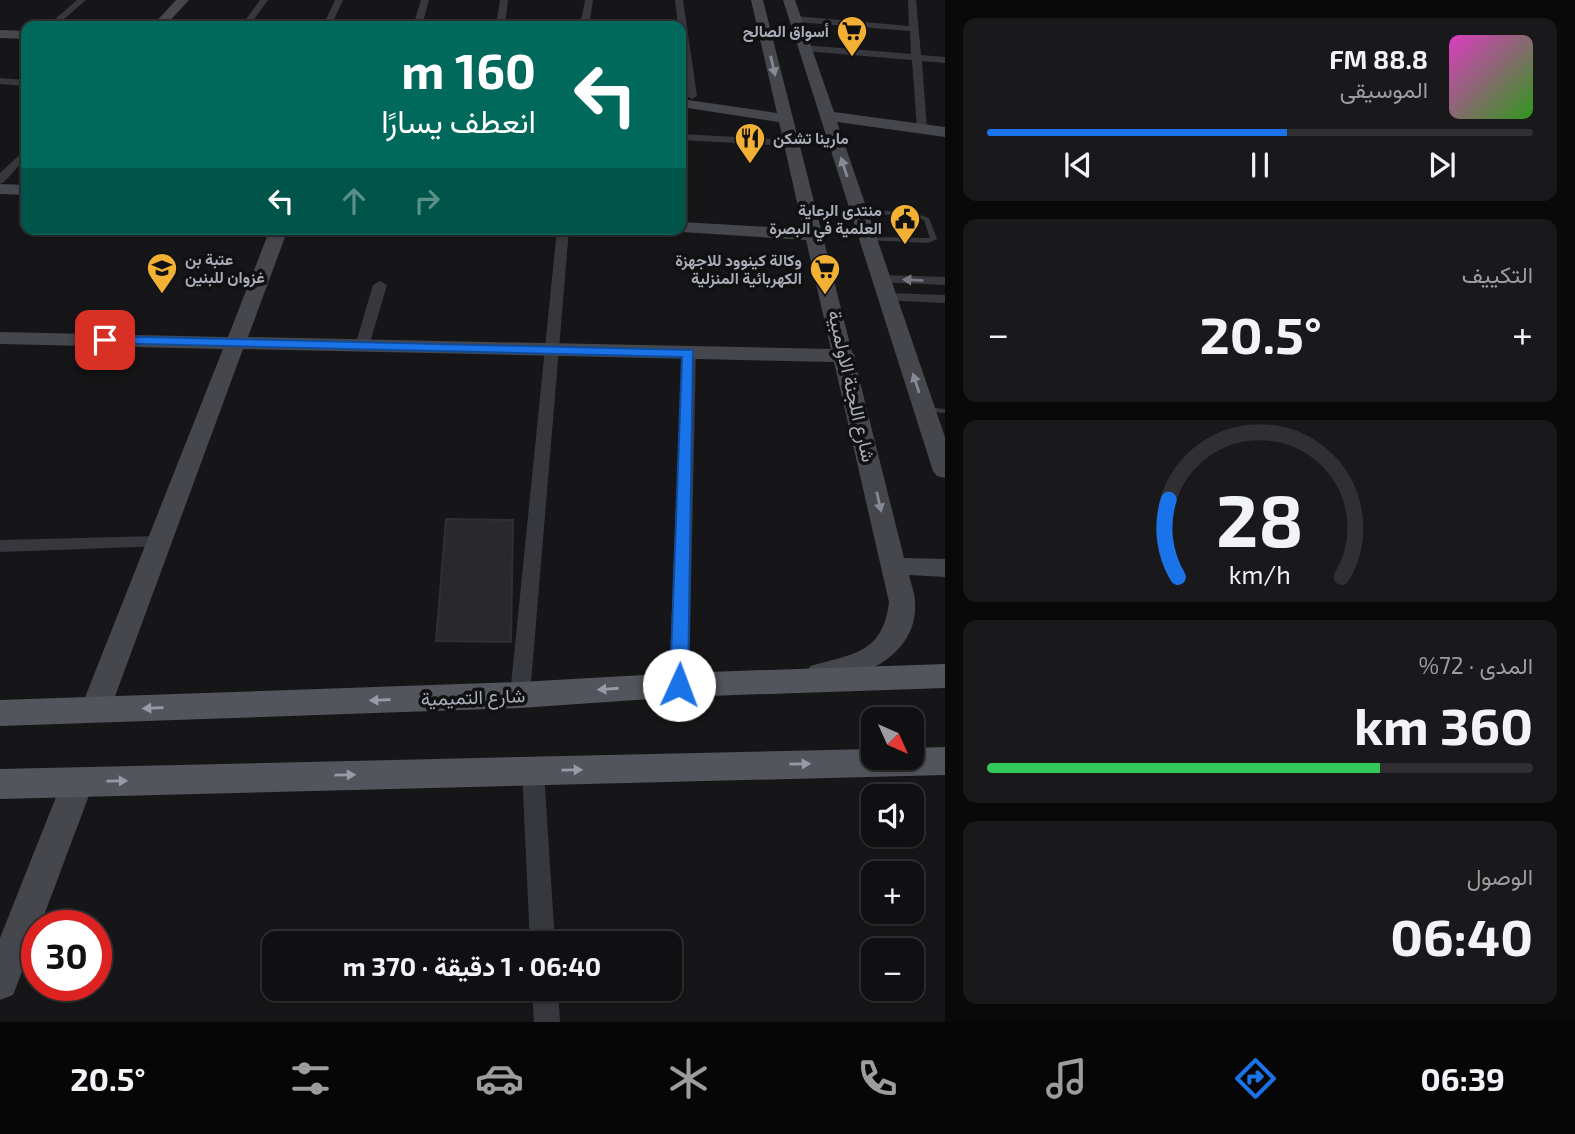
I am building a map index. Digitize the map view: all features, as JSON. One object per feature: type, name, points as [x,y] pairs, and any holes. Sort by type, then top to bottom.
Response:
[{"type":"main road","points":[[163,21],[183,0]]},
{"type":"main road","points":[[777,4],[804,48],[945,471]]},
{"type":"main road","name":"شارع اللجنة الاولمبية","points":[[768,683],[849,669],[886,647],[902,620],[902,602],[894,566],[785,114],[777,4]]},
{"type":"main road","points":[[0,34],[21,35]]},
{"type":"main road","points":[[0,43],[21,43]]},
{"type":"main road","points":[[686,98],[785,114]]},
{"type":"main road","points":[[829,120],[945,132]]},
{"type":"main road","points":[[829,120],[945,141]]},
{"type":"main road","points":[[0,188],[21,190]]},
{"type":"main road","points":[[686,227],[815,235]]},
{"type":"main road","points":[[95,710],[277,235]]},
{"type":"main road","points":[[0,338],[845,356]]},
{"type":"main road","points":[[894,566],[945,568]]},
{"type":"main road","name":"شارع التميمية","points":[[0,713],[520,695],[679,685],[945,676]]},
{"type":"main road","points":[[0,784],[945,761]]},
{"type":"main road","points":[[0,983],[78,782]]},
{"type":"street","points":[[57,21],[82,0]]},
{"type":"street","points":[[249,21],[264,0]]},
{"type":"street","points":[[329,21],[339,0]]},
{"type":"street","points":[[419,21],[425,0]]},
{"type":"street","points":[[502,21],[504,0]]},
{"type":"street","points":[[586,21],[589,0]]},
{"type":"street","points":[[679,0],[680,21]]},
{"type":"street","points":[[912,0],[922,129]]},
{"type":"street","points":[[777,4],[914,29]]},
{"type":"street","points":[[804,48],[945,60]]},
{"type":"street","points":[[0,81],[21,83]]},
{"type":"street","points":[[686,137],[791,143]]},
{"type":"street","points":[[0,180],[21,157]]},
{"type":"street","points":[[520,695],[562,235]]},
{"type":"street","points":[[881,279],[945,281]]},
{"type":"street","points":[[362,346],[380,285]]},
{"type":"street","points":[[887,296],[945,299]]},
{"type":"street","points":[[679,685],[689,353]]},
{"type":"street","points":[[0,546],[159,542]]},
{"type":"street","points":[[533,771],[542,931]]},
{"type":"street","points":[[546,1001],[547,1022]]},
{"type":"lane","points":[[859,211],[914,215],[928,219],[934,239],[868,239]]},
{"type":"lane","points":[[925,409],[945,411]]},
{"type":"building","points":[[446,519],[513,520],[511,642],[436,641]]},
{"type":"place","name":"أسواق الصالح","points":[[852,58]]},
{"type":"place","name":"مارينا تشكن","points":[[750,165]]},
{"type":"place","name":"منتدى الرعاية العلمية في البصرة","points":[[905,246]]},
{"type":"place","name":"عتبة بن غزوان للبنين","points":[[162,295]]},
{"type":"place","name":"وكالة كينوود للاجهزة الكهربائية المنزلية","points":[[825,296]]},
{"type":"route","points":[[105,340],[689,353],[679,685]]}]
